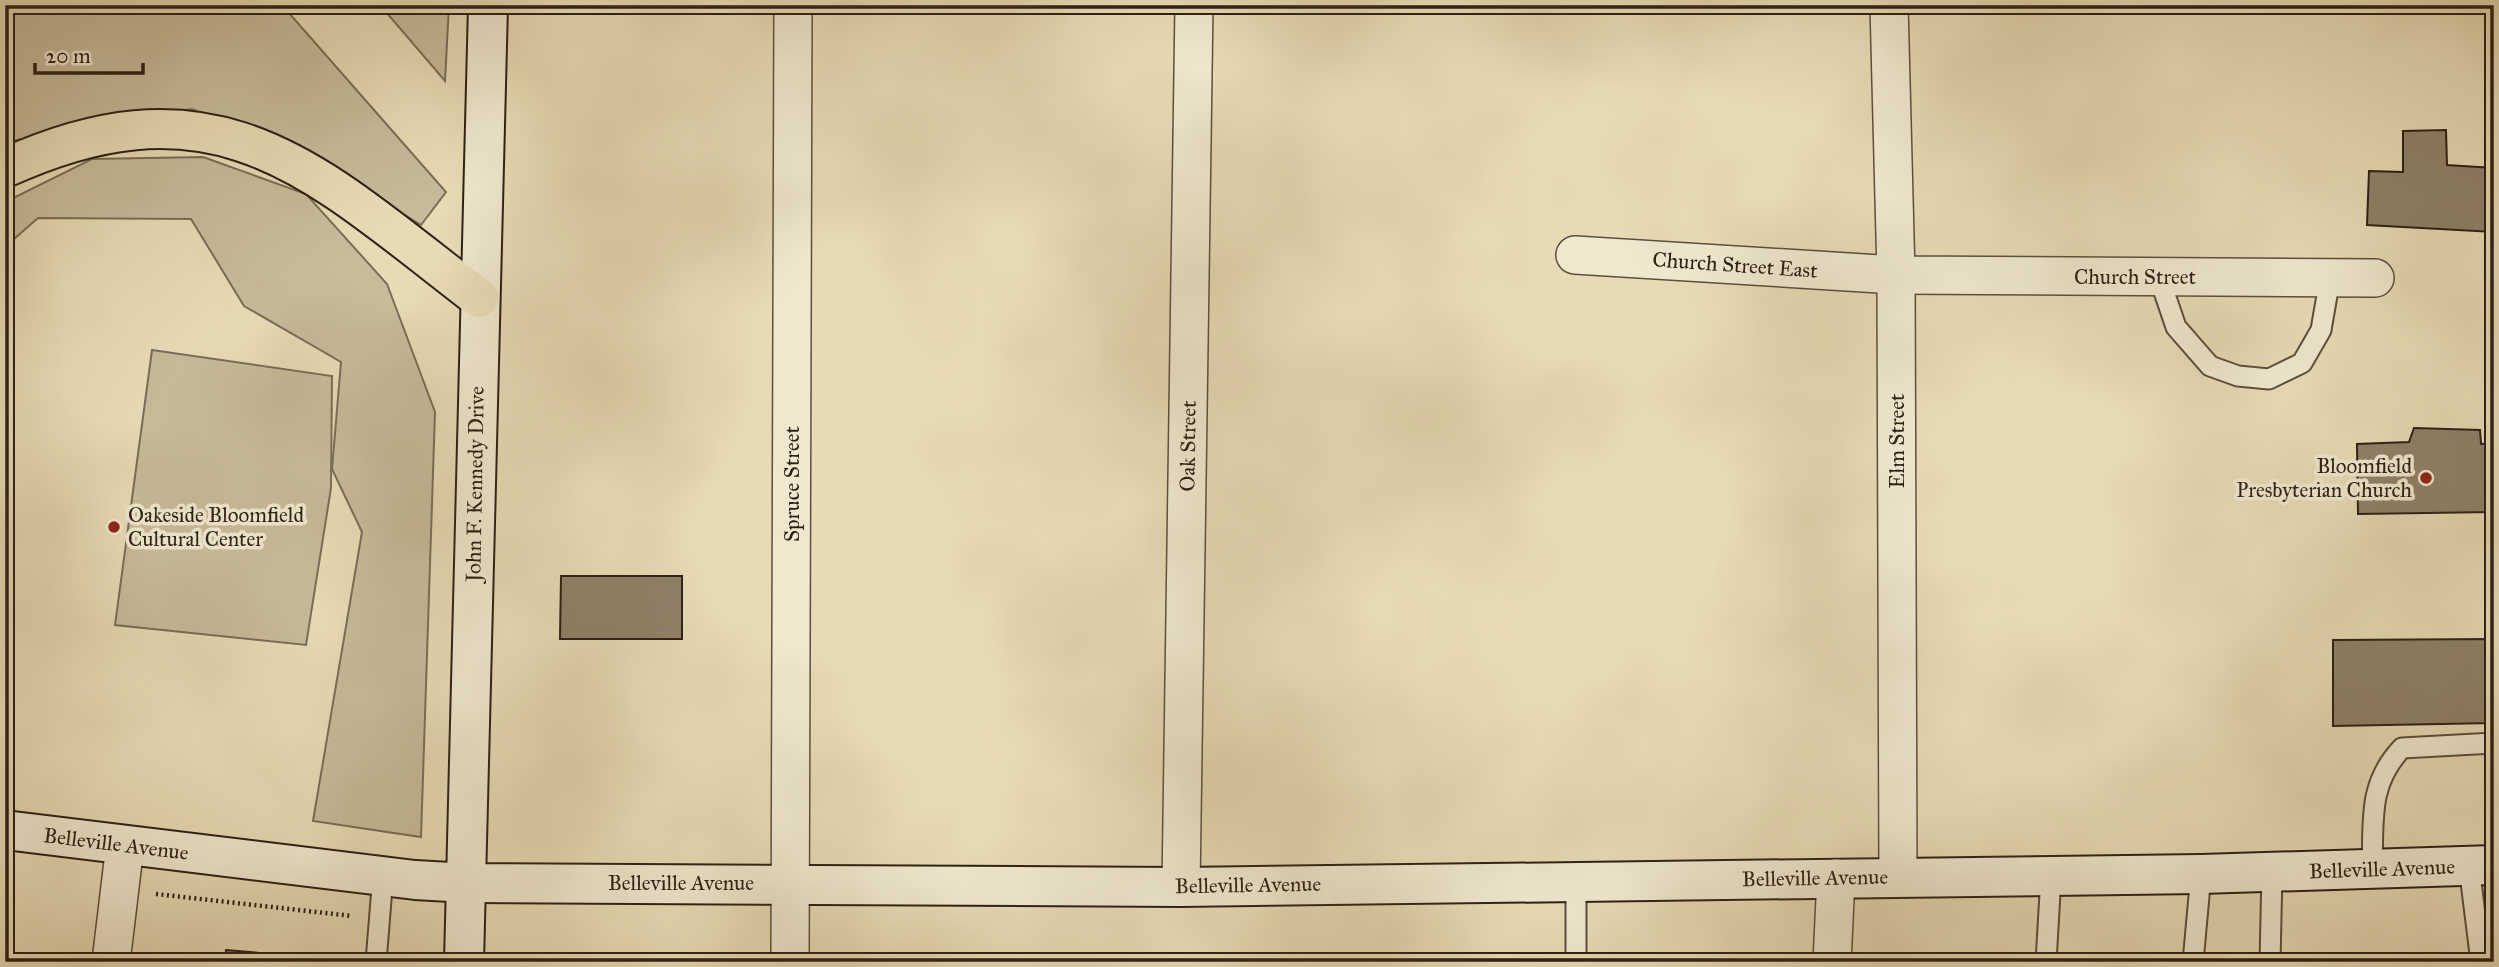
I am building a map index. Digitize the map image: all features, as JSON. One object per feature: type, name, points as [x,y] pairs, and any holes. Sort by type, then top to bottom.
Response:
[{"type":"highway","points":[[5,168],[50,147],[121,131],[192,128],[258,146],[326,181],[479,298]]},
{"type":"main road","name":"John F. Kennedy Drive","points":[[464,962],[488,5]]},
{"type":"main road","name":"Belleville Avenue","points":[[5,830],[468,883],[1181,887],[2200,874],[2481,865]]},
{"type":"street","name":"Spruce Street","points":[[790,962],[793,5]]},
{"type":"street","name":"Oak Street","points":[[1181,887],[1194,5]]},
{"type":"street","name":"Elm Street","points":[[1889,5],[1896,275],[1898,877]]},
{"type":"street","name":"Church Street East","points":[[1575,254],[1896,275]]},
{"type":"street","name":"Church Street","points":[[1896,275],[2375,278]]},
{"type":"street","points":[[111,962],[125,845]]},
{"type":"street","points":[[1832,962],[1836,878]]},
{"type":"lane","points":[[2159,277],[2176,327],[2210,366],[2238,376],[2269,379],[2302,363],[2321,330],[2330,278]]},
{"type":"lane","points":[[2372,869],[2376,792],[2385,766],[2402,748],[2494,743]]},
{"type":"lane","points":[[2481,865],[2481,962]]},
{"type":"lane","points":[[2270,962],[2272,872]]},
{"type":"lane","points":[[2193,962],[2200,874]]},
{"type":"lane","points":[[376,962],[383,875]]},
{"type":"lane","points":[[2046,962],[2051,876]]},
{"type":"lane","points":[[1576,881],[1576,962]]},
{"type":"path","points":[[145,893],[357,916]]},
{"type":"shaded area","points":[[5,5],[282,5],[446,192],[421,225],[316,160],[192,109],[5,142]]},
{"type":"shaded area","points":[[380,5],[449,5],[445,81]]},
{"type":"shaded area","points":[[203,157],[306,194],[387,284],[435,412],[421,837],[313,821],[362,532],[332,469],[341,362],[244,306],[191,219],[38,218],[5,247],[5,202],[92,159]]},
{"type":"shaded area","points":[[152,350],[332,376],[331,488],[306,645],[115,625]]},
{"type":"building","points":[[2446,130],[2447,165],[2494,168],[2494,232],[2367,225],[2369,171],[2403,172],[2403,131]]},
{"type":"building","name":"Bloomfield Presbyterian Church","points":[[2414,428],[2480,430],[2481,444],[2494,443],[2494,512],[2358,514],[2357,444],[2409,442]]},
{"type":"building","points":[[561,576],[682,576],[682,639],[560,639]]},
{"type":"building","points":[[2494,639],[2494,723],[2333,726],[2333,640]]},
{"type":"building","points":[[226,950],[343,960],[343,962],[225,962]]},
{"type":"place","name":"Bloomfield Presbyterian Church","points":[[2426,478]]},
{"type":"place","name":"Oakeside Bloomfield Cultural Center","points":[[114,527]]}]
